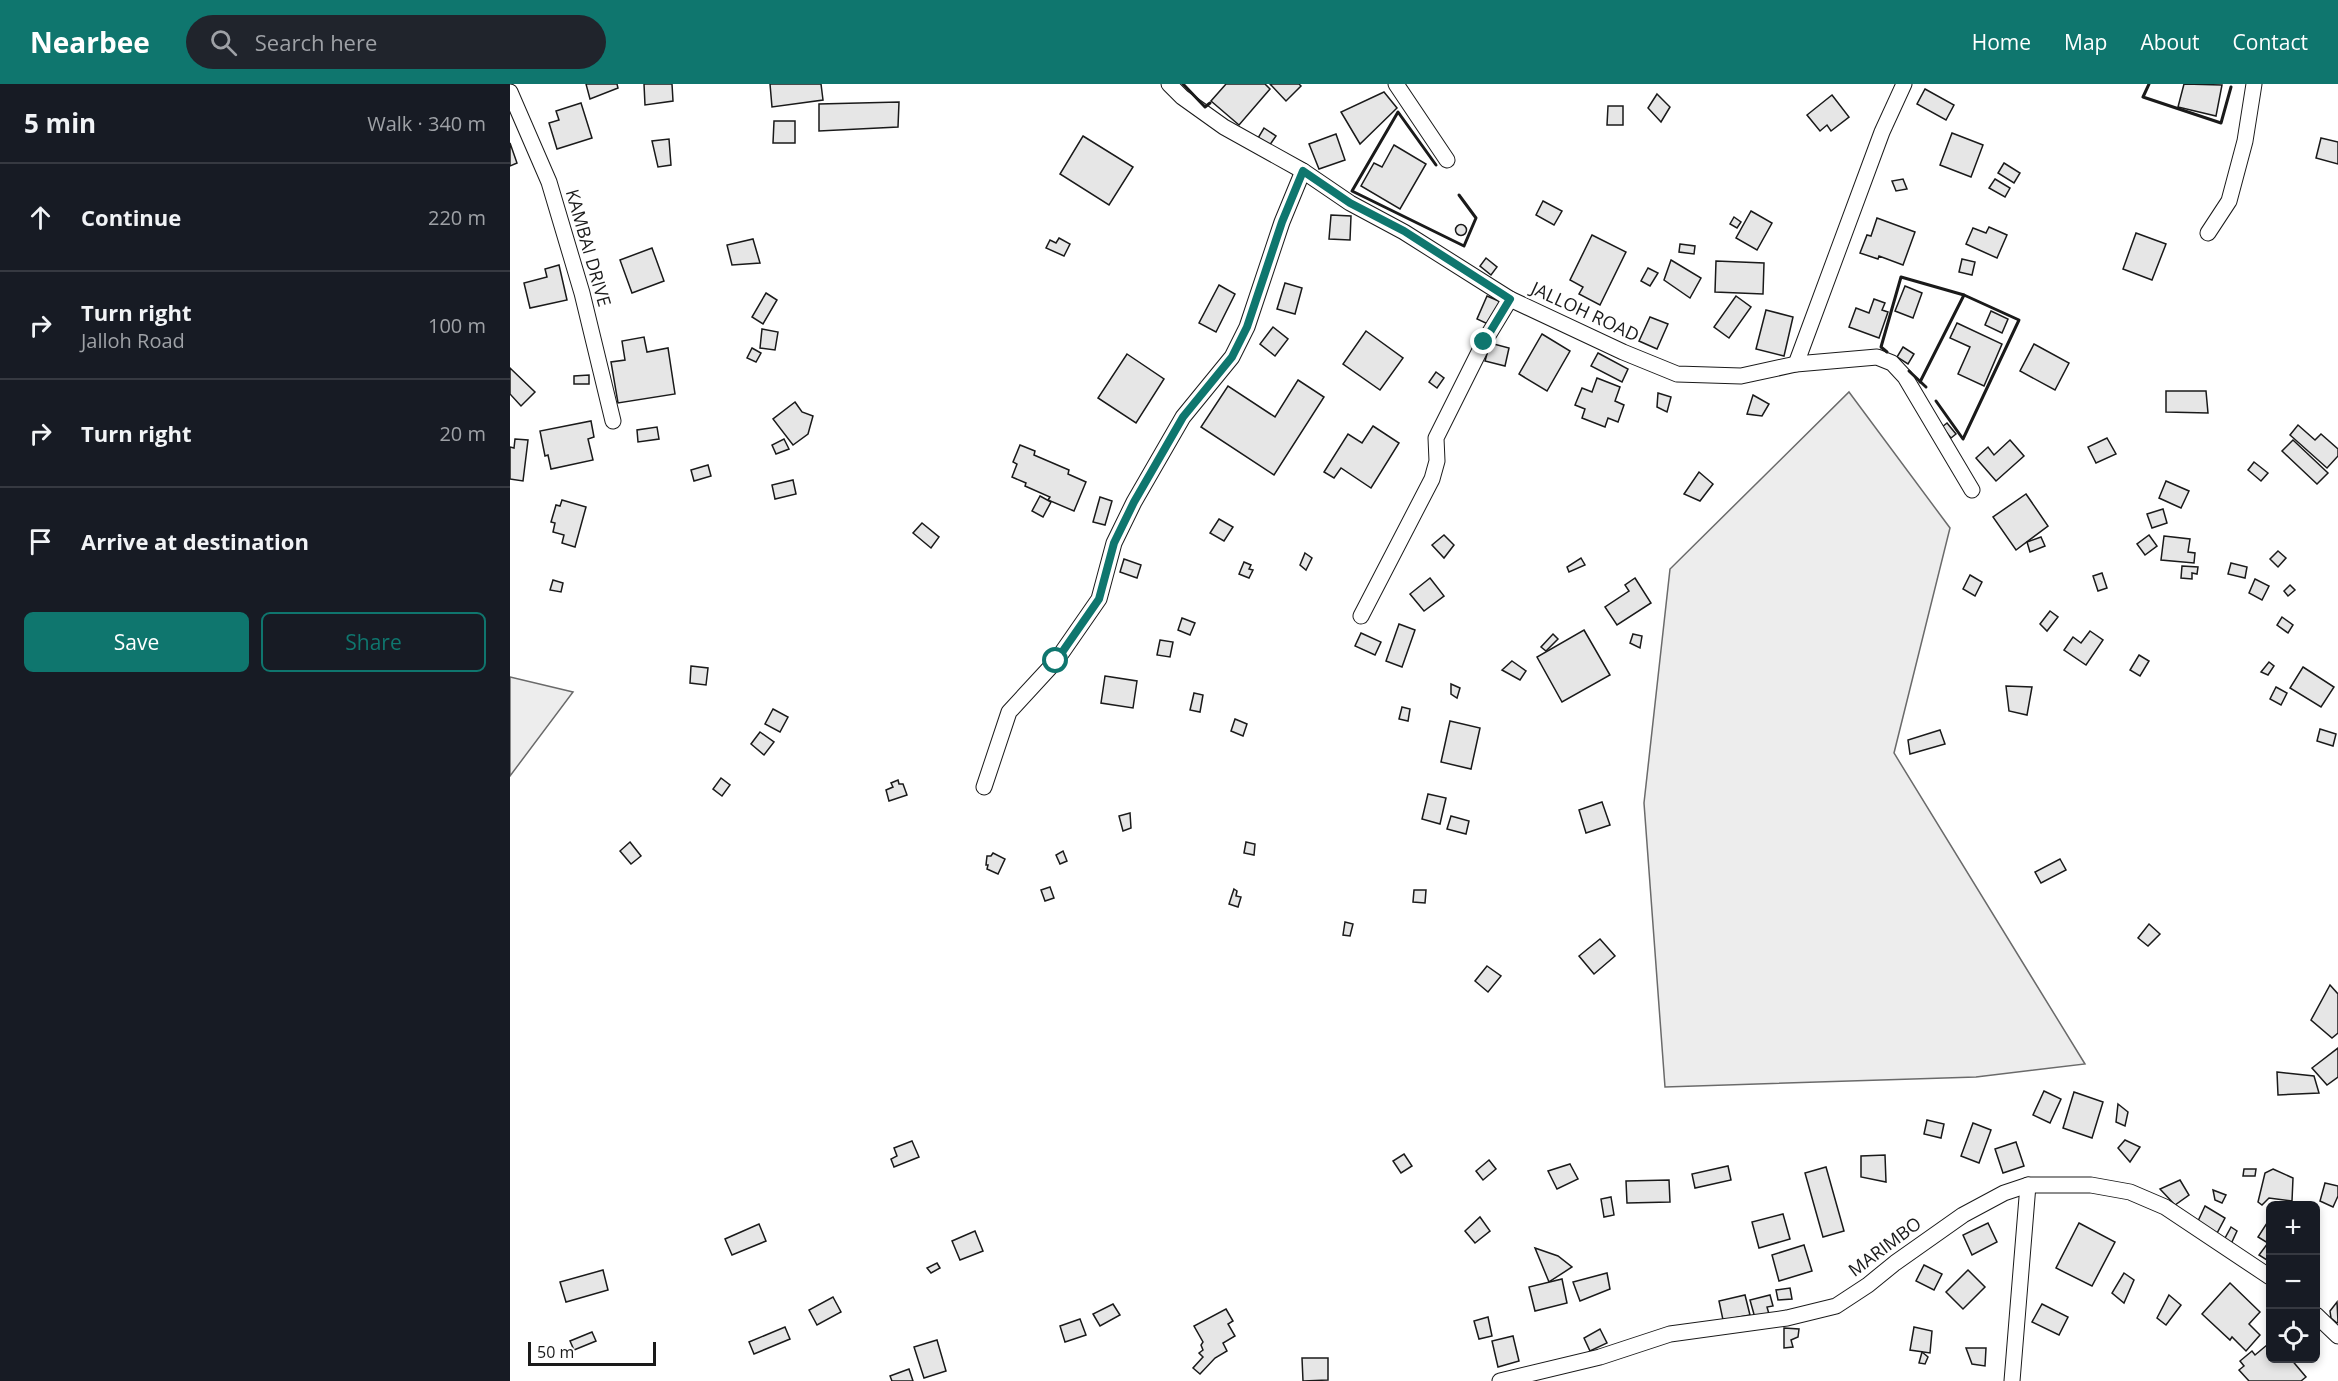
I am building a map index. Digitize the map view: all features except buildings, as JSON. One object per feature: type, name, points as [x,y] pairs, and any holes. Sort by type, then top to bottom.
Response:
[{"type":"street","name":"JALLOH ROAD","points":[[1169,84],[1182,97],[1224,127],[1303,171],[1350,203],[1404,231],[1510,299],[1623,352],[1677,374],[1741,376],[1796,364],[1878,357],[1892,363],[1905,377],[1972,490]]},
{"type":"street","points":[[1396,84],[1447,160]]},
{"type":"street","points":[[1796,364],[1882,132],[1904,84]]},
{"type":"street","points":[[2208,233],[2229,201],[2245,141],[2254,84]]},
{"type":"street","name":"KAMBAI DRIVE","points":[[510,92],[549,182],[582,293],[613,421]]},
{"type":"street","points":[[984,787],[1009,712],[1056,661],[1099,599],[1114,543],[1134,502],[1183,417],[1232,357],[1247,327],[1282,222],[1303,171]]},
{"type":"street","points":[[1361,616],[1432,479],[1437,461],[1436,438],[1484,342],[1510,299]]},
{"type":"street","points":[[2012,1381],[2028,1185]]},
{"type":"street","name":"MARIMBO","points":[[1500,1381],[1600,1357],[1670,1334],[1787,1318],[1836,1306],[1868,1286],[1895,1263],[1963,1215],[2004,1193],[2028,1185],[2091,1185],[2130,1192],[2165,1207],[2266,1275]]},
{"type":"street","points":[[2320,1319],[2338,1336]]},
{"type":"shaded area","points":[[1849,392],[1950,528],[1894,753],[2085,1064],[1976,1077],[1665,1087],[1644,803],[1670,569]]},
{"type":"shaded area","points":[[510,677],[573,692],[510,776]]},
{"type":"wall","points":[[1183,84],[1205,107],[1210,103]]},
{"type":"wall","points":[[2149,84],[2143,97],[2221,123],[2231,87]]},
{"type":"wall","points":[[1436,165],[1398,112],[1352,191],[1464,246],[1476,218],[1459,195]]},
{"type":"wall","points":[[1887,352],[1881,347],[1901,277],[1964,295],[2019,320],[1963,439],[1936,401]]},
{"type":"wall","points":[[1920,382],[1964,295]]},
{"type":"wall","points":[[1909,371],[1926,387]]},
{"type":"route","points":[[1056,661],[1099,599],[1114,543],[1134,502],[1183,417],[1232,357],[1247,327],[1282,222],[1303,171],[1350,203],[1404,231],[1510,299],[1484,342]]}]
